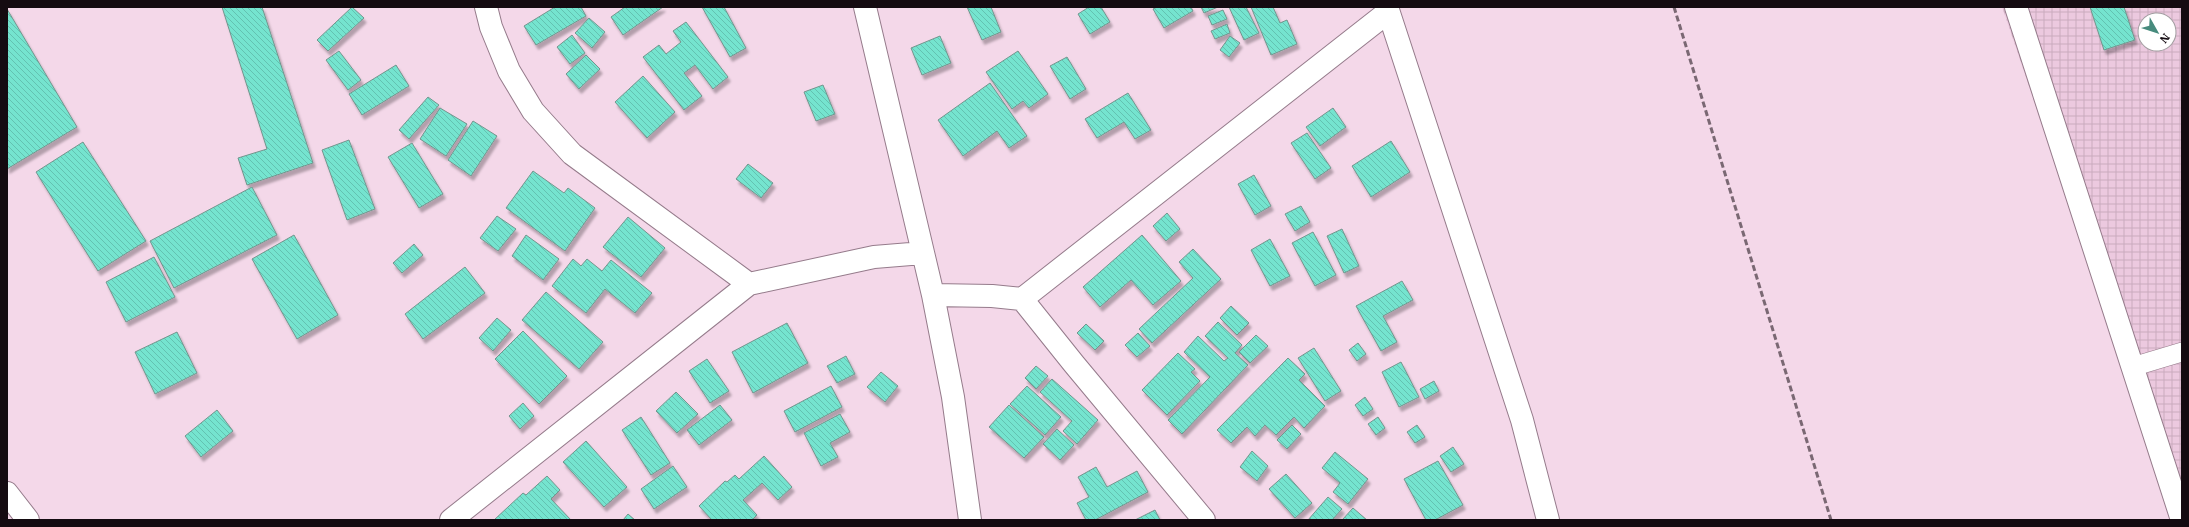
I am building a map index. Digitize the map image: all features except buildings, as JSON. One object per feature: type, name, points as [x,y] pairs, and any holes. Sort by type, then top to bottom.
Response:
[{"type":"street","points":[[486,7],[491,27],[509,71],[533,111],[572,154],[749,284]]},
{"type":"street","points":[[865,7],[933,295],[953,397],[970,520]]},
{"type":"street","points":[[2016,7],[2182,520]]},
{"type":"street","points":[[933,295],[992,296],[1022,299],[1387,10],[1522,420],[1548,520]]},
{"type":"street","points":[[453,519],[749,284],[874,257],[923,253]]},
{"type":"street","points":[[1022,299],[1204,520]]},
{"type":"street","points":[[7,493],[28,520]]},
{"type":"lane","points":[[2132,367],[2182,352]]},
{"type":"shaded area","points":[[2002,7],[2182,7],[2182,520],[2177,520]]},
{"type":"railway","points":[[1674,7],[1831,520]]}]
